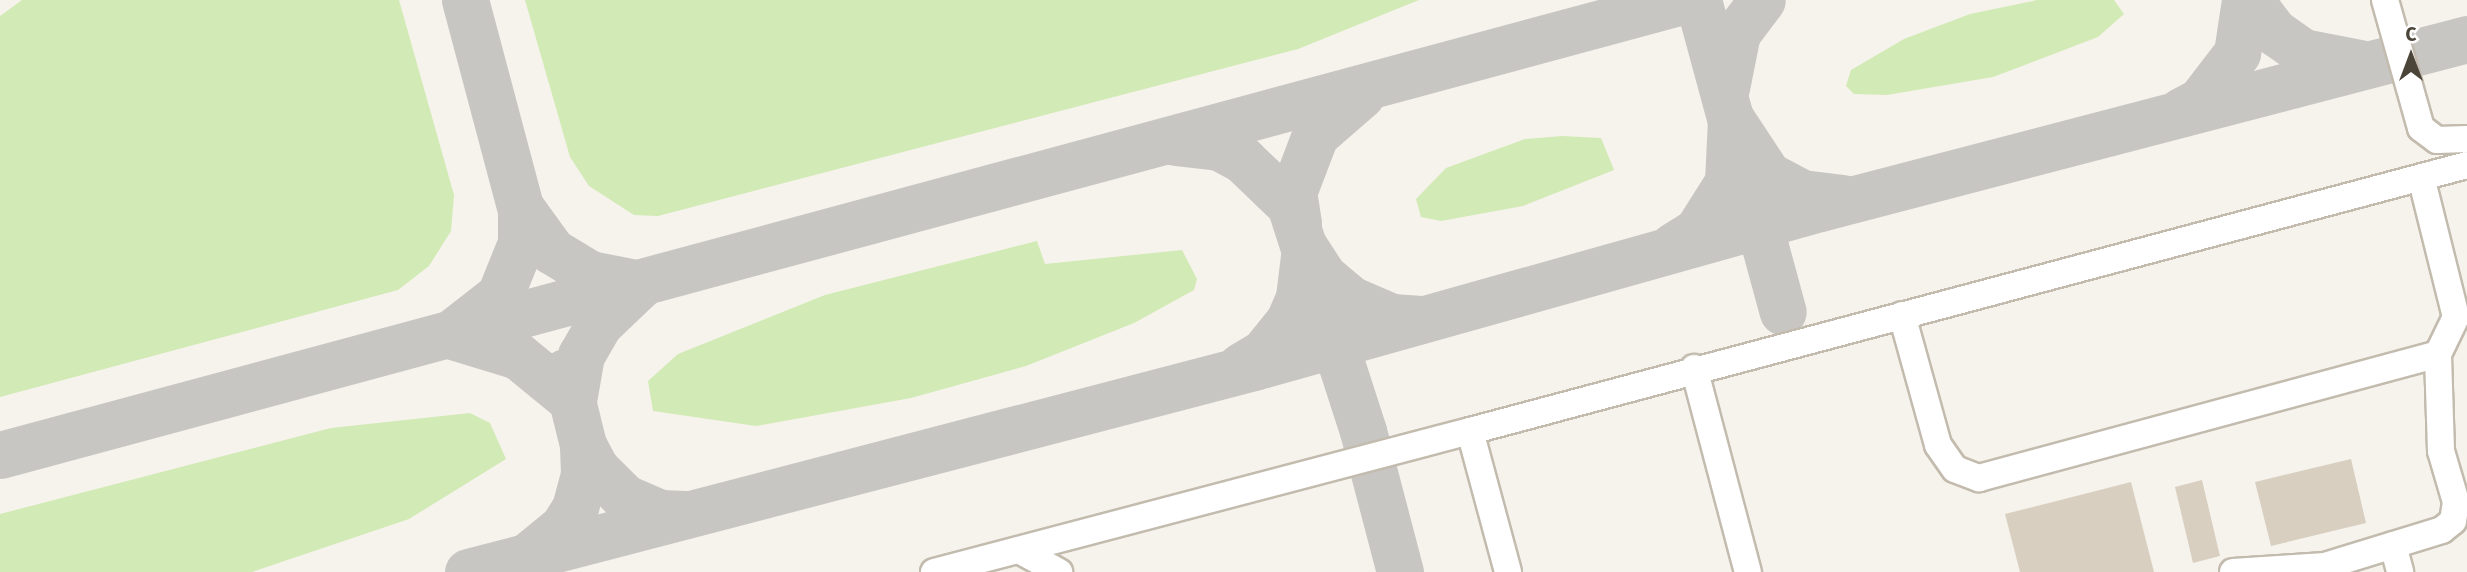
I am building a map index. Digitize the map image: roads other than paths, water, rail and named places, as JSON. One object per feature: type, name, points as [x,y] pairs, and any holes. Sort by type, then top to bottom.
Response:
[{"type":"lane","points":[[2385,0],[2421,128],[2437,140],[2464,153]]},
{"type":"lane","points":[[934,572],[2421,177],[2464,153]]},
{"type":"lane","points":[[2232,572],[2326,569],[2442,530],[2455,513],[2441,451],[2438,354],[2456,317],[2421,177]]},
{"type":"lane","points":[[1902,315],[1938,445],[1955,469],[1979,478],[2438,354]]},
{"type":"lane","points":[[1694,368],[1748,572]]},
{"type":"lane","points":[[1471,431],[1508,572]]},
{"type":"lane","points":[[2393,545],[2400,572]]},
{"type":"lane","points":[[1020,550],[1059,572]]}]
